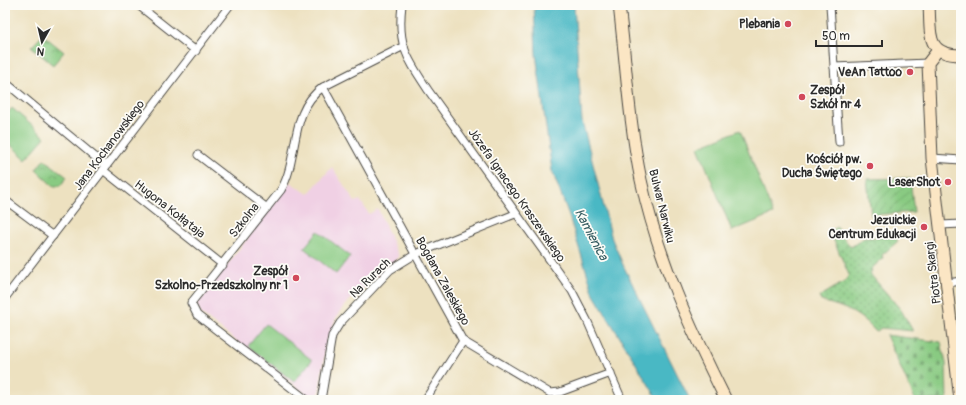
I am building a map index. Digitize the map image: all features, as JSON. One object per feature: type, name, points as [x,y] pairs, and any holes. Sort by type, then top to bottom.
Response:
[{"type":"street","name":"Jana Kochanowskiego","points":[[5,298],[230,5]]},
{"type":"street","name":"Józefa Ignacego Kraszewskiego","points":[[402,5],[400,32],[410,61],[428,90],[515,214],[572,291],[587,320],[622,400]]},
{"type":"street","name":"Bulwar Narwiku","points":[[619,5],[635,149],[654,231],[680,306],[726,400]]},
{"type":"street","points":[[830,5],[839,142]]},
{"type":"street","points":[[929,5],[931,37],[938,50],[947,54],[961,55]]},
{"type":"street","points":[[139,6],[196,51]]},
{"type":"street","name":"Szkolna","points":[[307,400],[196,313],[191,303],[223,265],[281,190],[287,178],[302,113],[311,98],[323,87],[404,46]]},
{"type":"street","points":[[834,67],[928,63],[938,50]]},
{"type":"street","name":"Piotra Skargi","points":[[928,63],[932,158],[960,393]]},
{"type":"street","name":"Hugona Kołłątaja","points":[[5,82],[105,168],[223,265]]},
{"type":"street","name":"Bogdana Zaleskiego","points":[[323,87],[463,340],[551,397],[611,373]]},
{"type":"street","points":[[198,155],[267,208]]},
{"type":"street","points":[[932,158],[961,160]]},
{"type":"street","points":[[5,200],[53,236]]},
{"type":"street","name":"Na Rurach","points":[[321,400],[332,336],[340,324],[390,270],[416,254],[515,214]]},
{"type":"street","points":[[941,225],[961,224]]},
{"type":"street","points":[[948,283],[961,281]]},
{"type":"street","points":[[425,400],[463,340]]},
{"type":"shaded area","name":"Zespół Szkolno-Przedszkolny nr 1","points":[[332,167],[355,202],[360,200],[369,214],[378,209],[399,257],[349,301],[336,318],[326,344],[318,399],[314,400],[201,314],[197,305],[290,182],[308,194]]},
{"type":"green space","points":[[43,35],[64,52],[53,65],[31,47]]},
{"type":"green space","points":[[12,108],[45,137],[26,159],[5,140],[5,116]]},
{"type":"green space","points":[[740,130],[773,214],[732,231],[698,147]]},
{"type":"green space","points":[[44,159],[67,177],[60,186],[53,186],[36,170]]},
{"type":"green space","points":[[910,178],[914,212],[871,215],[867,179]]},
{"type":"green space","points":[[836,227],[842,232],[841,235],[851,247],[864,238],[895,237],[898,241],[882,255],[883,258],[871,269],[872,272],[870,274],[901,310],[913,331],[881,328],[876,332],[857,315],[838,306],[821,301],[819,297],[844,282],[849,275],[832,236],[832,231]]},
{"type":"green space","points":[[318,231],[350,256],[336,274],[304,248]]},
{"type":"green space","points":[[266,324],[312,360],[294,382],[248,346]]},
{"type":"green space","points":[[886,335],[941,342],[946,363],[947,400],[915,400]]},
{"type":"water","name":"Kamienica","points":[[534,5],[574,5],[582,121],[612,239],[624,267],[690,400],[658,400],[594,295],[567,210],[552,171],[536,54]]},
{"type":"place","name":"Plebania","points":[[788,24]]},
{"type":"place","name":"VeAn Tattoo","points":[[910,72]]},
{"type":"place","name":"Zespół Szkół nr 4","points":[[802,97]]},
{"type":"place","name":"Kościół pw. Ducha Świętego","points":[[870,166]]},
{"type":"place","name":"LaserShot","points":[[948,182]]},
{"type":"place","name":"Jezuickie Centrum Edukacji","points":[[924,227]]},
{"type":"place","name":"Zespół Szkolno-Przedszkolny nr 1","points":[[296,278]]}]
